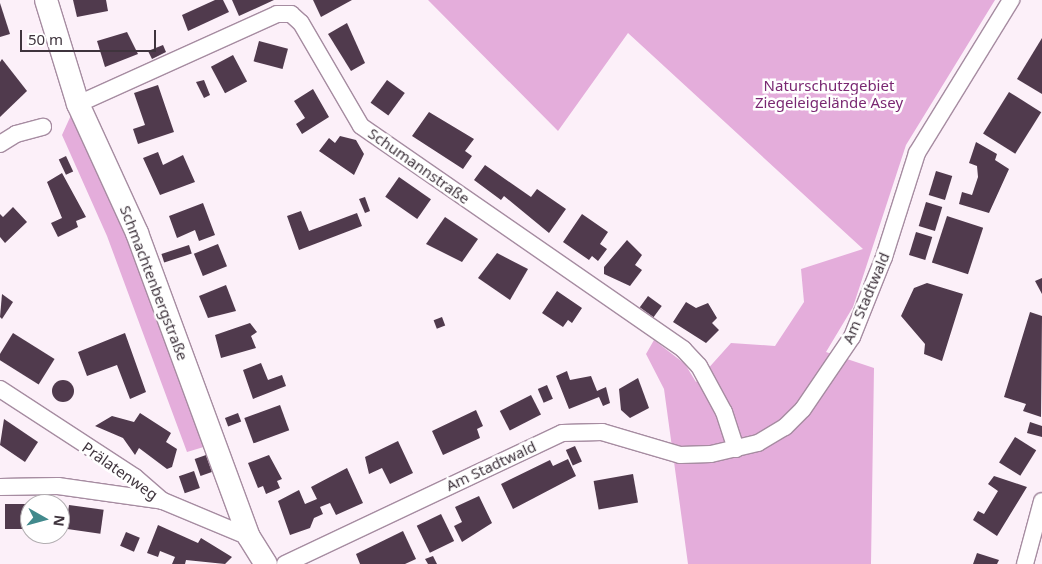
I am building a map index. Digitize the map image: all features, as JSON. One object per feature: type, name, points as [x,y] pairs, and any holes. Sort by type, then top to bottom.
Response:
[{"type":"street","name":"Schmachtenbergstraße","points":[[46,0],[78,104],[137,233],[249,536],[266,564]]},
{"type":"street","name":"Am Stadtwald","points":[[285,564],[562,433],[602,432],[680,454],[736,449],[758,443],[785,427],[803,409],[852,337],[884,257],[917,153],[1011,0]]},
{"type":"street","name":"Schumannstraße","points":[[78,104],[277,14],[291,14],[301,23],[360,126],[683,349],[699,366],[724,412],[736,449]]},
{"type":"street","points":[[0,144],[16,134],[43,128]]},
{"type":"street","name":"Prälatenweg","points":[[0,389],[135,477],[164,501],[249,536]]},
{"type":"street","points":[[0,487],[58,486],[164,501]]},
{"type":"street","points":[[1025,564],[1042,501]]},
{"type":"green space","name":"Naturschutzgebiet Ziegeleigelände Asey","points":[[428,0],[995,0],[906,145],[853,307],[826,352],[874,368],[871,564],[688,564],[664,389],[646,354],[654,340],[685,364],[696,382],[731,343],[775,346],[804,302],[801,269],[863,249],[628,33],[558,131]]},
{"type":"green space","points":[[72,113],[122,221],[207,446],[187,452],[107,236],[62,135]]},
{"type":"building","points":[[73,0],[106,0],[108,11],[77,17]]},
{"type":"building","points":[[215,0],[223,0],[229,12],[188,31],[182,15]]},
{"type":"building","points":[[232,0],[274,0],[239,16]]},
{"type":"building","points":[[313,0],[352,0],[321,17]]},
{"type":"building","points":[[0,3],[10,34],[0,37]]},
{"type":"building","points":[[347,23],[365,63],[351,71],[328,34]]},
{"type":"building","points":[[127,32],[138,54],[105,67],[97,41]]},
{"type":"building","points":[[1042,38],[1042,94],[1017,79]]},
{"type":"building","points":[[259,41],[288,49],[283,69],[254,61]]},
{"type":"building","points":[[163,45],[166,52],[152,59],[148,51]]},
{"type":"building","points":[[233,55],[247,81],[225,93],[211,67]]},
{"type":"building","points":[[2,59],[27,91],[0,117],[0,62]]},
{"type":"building","points":[[204,80],[210,95],[204,98],[196,82]]},
{"type":"building","points":[[387,80],[405,93],[388,116],[371,103]]},
{"type":"building","points":[[158,85],[174,132],[138,144],[133,129],[145,125],[134,93]]},
{"type":"building","points":[[313,89],[329,117],[302,134],[296,124],[305,118],[294,101]]},
{"type":"building","points":[[1009,92],[1041,112],[1015,154],[983,134]]},
{"type":"building","points":[[429,112],[474,139],[465,151],[472,156],[463,169],[412,136]]},
{"type":"building","points":[[340,136],[356,140],[364,154],[354,175],[319,151],[329,138],[335,143]]},
{"type":"building","points":[[976,142],[997,154],[995,160],[1009,169],[989,213],[959,204],[962,192],[972,195],[978,177],[977,166],[969,163]]},
{"type":"building","points":[[158,152],[163,165],[183,155],[195,182],[160,195],[143,158]]},
{"type":"building","points":[[66,156],[73,171],[66,175],[59,159]]},
{"type":"building","points":[[485,165],[531,197],[537,189],[566,209],[549,233],[504,196],[501,200],[474,180]]},
{"type":"building","points":[[936,171],[952,176],[945,200],[929,195]]},
{"type":"building","points":[[62,173],[86,217],[76,221],[78,227],[58,237],[51,223],[62,218],[47,182]]},
{"type":"building","points":[[399,177],[431,199],[417,219],[385,197]]},
{"type":"building","points":[[365,197],[370,211],[365,213],[359,199]]},
{"type":"building","points":[[926,202],[942,207],[935,231],[919,226]]},
{"type":"building","points":[[203,203],[215,235],[199,241],[195,230],[177,238],[169,216]]},
{"type":"building","points":[[13,207],[27,222],[5,243],[0,237],[0,214],[3,217]]},
{"type":"building","points":[[301,211],[309,231],[357,213],[362,226],[299,250],[287,216]]},
{"type":"building","points":[[582,214],[608,232],[600,244],[607,249],[598,261],[592,256],[589,260],[563,242]]},
{"type":"building","points":[[947,216],[983,228],[968,274],[932,263]]},
{"type":"building","points":[[445,217],[478,239],[462,262],[426,244]]},
{"type":"building","points":[[916,232],[932,237],[925,260],[909,255]]},
{"type":"building","points":[[627,240],[642,255],[635,265],[642,270],[630,286],[604,274],[604,267]]},
{"type":"building","points":[[218,244],[227,266],[203,276],[194,254]]},
{"type":"building","points":[[189,245],[192,254],[164,263],[161,254]]},
{"type":"building","points":[[497,253],[528,269],[510,300],[478,278]]},
{"type":"building","points":[[1042,278],[1042,294],[1035,281]]},
{"type":"building","points":[[927,283],[963,294],[942,361],[924,354],[925,344],[901,316],[914,288]]},
{"type":"building","points":[[226,285],[236,311],[208,318],[199,296]]},
{"type":"building","points":[[557,291],[582,308],[572,323],[568,320],[563,327],[542,313]]},
{"type":"building","points":[[2,294],[13,302],[2,319],[0,317]]},
{"type":"building","points":[[648,296],[662,306],[654,317],[640,307]]},
{"type":"building","points":[[686,302],[696,308],[708,303],[717,318],[712,323],[719,330],[706,343],[673,322]]},
{"type":"building","points":[[1030,312],[1042,316],[1041,417],[1023,411],[1026,404],[1004,397]]},
{"type":"building","points":[[442,317],[445,325],[437,329],[434,320]]},
{"type":"building","points":[[250,323],[257,332],[251,336],[256,348],[221,358],[215,335]]},
{"type":"building","points":[[13,333],[55,359],[39,384],[0,360],[0,354]]},
{"type":"building","points":[[125,333],[146,392],[130,399],[117,365],[87,376],[78,352]]},
{"type":"building","points":[[261,363],[268,380],[282,375],[286,386],[253,399],[243,370]]},
{"type":"building","points":[[567,371],[570,380],[591,376],[597,391],[606,387],[610,403],[603,406],[599,397],[569,409],[556,376]]},
{"type":"building","points":[[638,378],[649,408],[630,418],[621,410],[619,389]]},
{"type":"building","points":[[63,380],[71,383],[74,391],[71,399],[63,402],[55,399],[52,391],[55,383]]},
{"type":"building","points":[[547,385],[553,399],[544,403],[538,389]]},
{"type":"building","points":[[531,395],[541,415],[510,430],[500,411]]},
{"type":"building","points":[[280,405],[289,430],[254,443],[244,418]]},
{"type":"building","points":[[476,410],[483,426],[477,429],[480,438],[443,455],[432,431]]},
{"type":"building","points":[[140,413],[171,433],[166,442],[177,449],[172,467],[167,469],[139,448],[135,455],[123,438],[95,426],[112,416],[134,422]]},
{"type":"building","points":[[238,413],[241,421],[228,426],[225,418]]},
{"type":"building","points":[[4,419],[38,442],[25,462],[0,445]]},
{"type":"building","points":[[1030,422],[1042,426],[1042,437],[1027,433]]},
{"type":"building","points":[[1015,437],[1036,450],[1020,476],[999,462]]},
{"type":"building","points":[[398,441],[413,473],[390,484],[382,468],[369,474],[365,457]]},
{"type":"building","points":[[575,446],[582,462],[573,466],[566,450]]},
{"type":"building","points":[[206,455],[212,472],[201,476],[195,459]]},
{"type":"building","points":[[269,455],[282,479],[277,481],[280,488],[266,494],[263,486],[258,488],[248,463]]},
{"type":"building","points":[[568,459],[576,476],[513,509],[501,484],[550,460],[553,466]]},
{"type":"building","points":[[347,468],[363,503],[336,515],[330,503],[320,507],[323,514],[314,518],[310,528],[290,535],[278,501],[299,490],[305,504],[317,499],[311,487]]},
{"type":"building","points":[[194,471],[200,488],[185,493],[179,476]]},
{"type":"building","points":[[633,474],[638,503],[599,510],[594,481]]},
{"type":"building","points":[[994,476],[1027,487],[997,536],[973,520],[978,511],[984,514],[998,491],[988,484]]},
{"type":"building","points":[[479,496],[492,523],[462,542],[454,526],[462,522],[455,507]]},
{"type":"building","points":[[5,504],[20,504],[20,529],[5,529]]},
{"type":"building","points":[[70,505],[104,510],[100,534],[70,529]]},
{"type":"building","points":[[441,514],[454,541],[430,553],[417,526]]},
{"type":"building","points":[[158,525],[198,543],[201,538],[232,557],[225,564],[186,560],[185,564],[172,564],[175,557],[160,551],[158,557],[147,553]]},
{"type":"building","points":[[403,531],[416,559],[405,564],[360,564],[356,554]]},
{"type":"building","points":[[126,532],[140,538],[134,552],[120,546]]},
{"type":"building","points":[[977,553],[999,560],[997,564],[973,564]]},
{"type":"building","points":[[433,556],[437,564],[428,564],[425,559]]}]
